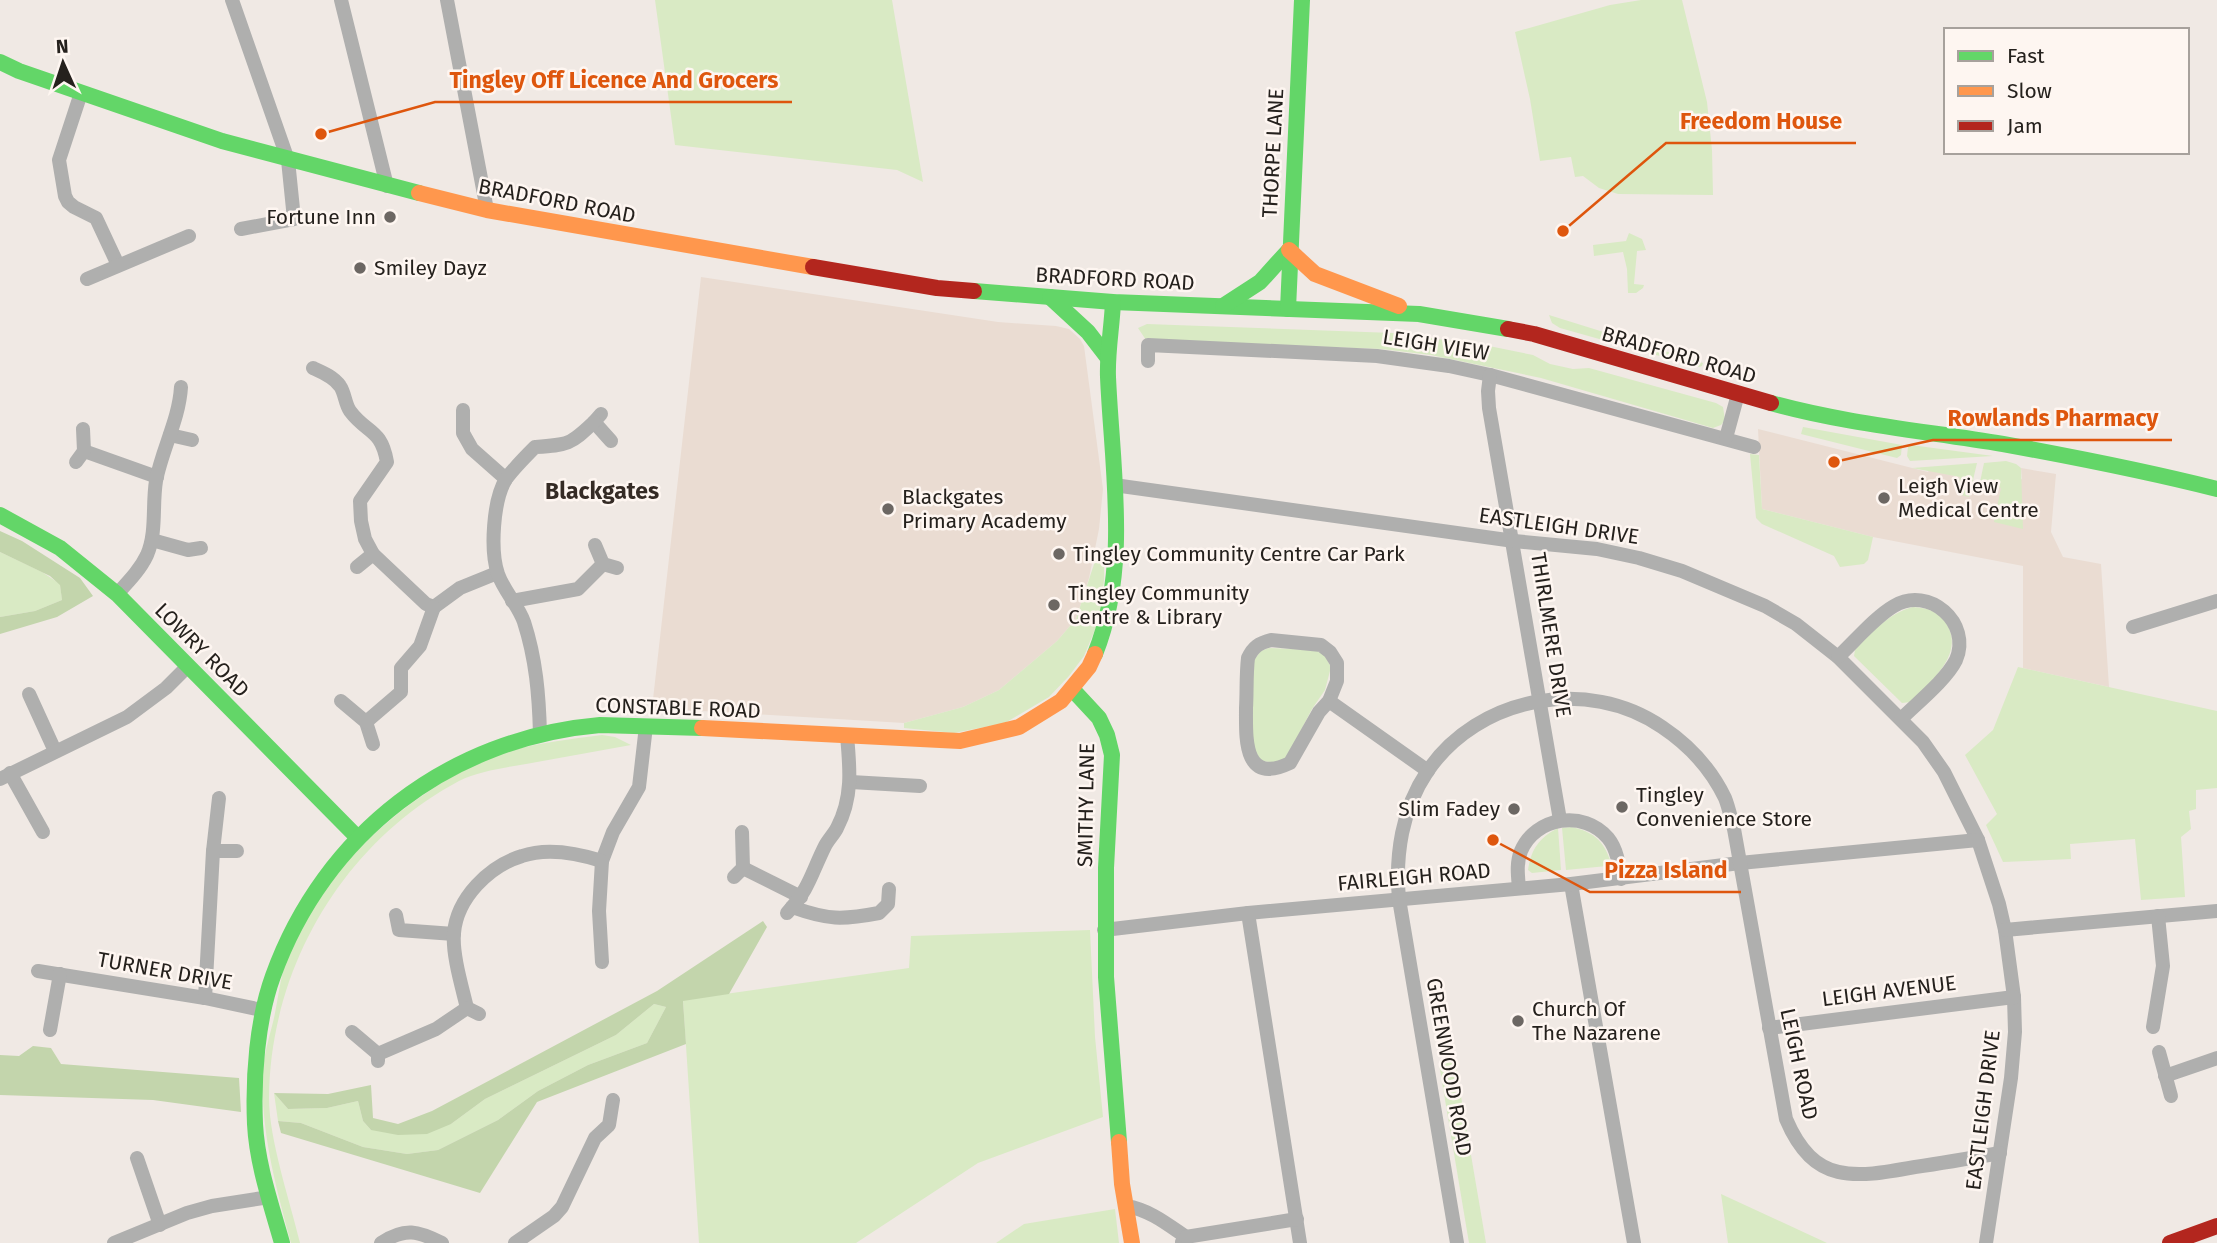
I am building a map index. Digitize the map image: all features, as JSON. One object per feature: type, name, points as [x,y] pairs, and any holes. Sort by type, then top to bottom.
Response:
[{"type":"main road","name":"THORPE LANE","points":[[1288,309],[1301,0]]},
{"type":"main road","name":"BRADFORD ROAD","points":[[0,64],[222,141],[288,160],[487,209],[653,241],[937,288],[1113,302],[1419,314],[1534,334],[1790,408],[1879,426],[2001,444],[2157,474],[2217,489]]},
{"type":"main road","points":[[1223,306],[1260,282],[1289,250],[1314,274],[1419,314]]},
{"type":"main road","points":[[1050,297],[1088,332],[1108,358]]},
{"type":"main road","points":[[1073,690],[1097,651],[1109,621],[1115,573],[1108,358],[1113,330],[1113,302]]},
{"type":"main road","name":"LOWRY ROAD","points":[[0,515],[60,548],[117,594],[357,837]]},
{"type":"main road","name":"CONSTABLE ROAD","points":[[282,1243],[259,1155],[254,1108],[256,1053],[262,1010],[274,972],[298,916],[327,870],[357,837],[405,795],[451,766],[511,742],[586,726],[646,726],[960,741],[1012,731],[1053,708],[1073,690]]},
{"type":"main road","name":"SMITHY LANE","points":[[1073,690],[1103,720],[1110,737],[1112,755],[1104,930],[1114,1093],[1132,1243]]},
{"type":"main road","points":[[2169,1243],[2217,1226]]},
{"type":"street","points":[[232,0],[288,160],[294,219],[241,229]]},
{"type":"street","points":[[341,0],[387,186]]},
{"type":"street","points":[[447,0],[487,209]]},
{"type":"street","points":[[81,93],[59,160],[65,196],[74,207],[96,218],[118,265]]},
{"type":"street","points":[[88,279],[189,236]]},
{"type":"street","name":"LEIGH VIEW","points":[[1148,361],[1148,345],[1278,349],[1377,356],[1490,375],[1754,447]]},
{"type":"street","points":[[313,368],[328,374],[340,385],[349,410],[380,438],[384,448],[387,462],[360,501],[360,521],[365,539],[373,554],[426,604],[434,607]]},
{"type":"street","name":"THIRLMERE DRIVE","points":[[1490,375],[1489,408],[1560,820]]},
{"type":"street","points":[[117,594],[139,569],[152,540],[157,477],[180,403],[181,387]]},
{"type":"street","points":[[1726,438],[1738,394]]},
{"type":"street","points":[[463,410],[463,433],[472,449],[506,479]]},
{"type":"street","points":[[540,734],[539,689],[531,648],[523,618],[498,573],[494,537],[497,497],[506,479],[535,447],[562,446],[573,441],[597,418],[611,441]]},
{"type":"street","points":[[83,429],[80,456],[157,477]]},
{"type":"street","points":[[170,435],[192,440]]},
{"type":"street","name":"EASTLEIGH DRIVE","points":[[1114,485],[1514,541],[1597,549],[1682,571],[1765,606],[1796,624],[1838,657],[1923,742],[1944,772],[1978,840],[1990,872],[2005,930],[2014,997],[2015,1032],[2011,1078],[1986,1243]]},
{"type":"street","points":[[152,540],[188,550],[201,548]]},
{"type":"street","points":[[512,601],[578,589],[610,566],[595,545]]},
{"type":"street","points":[[357,567],[373,554]]},
{"type":"street","points":[[366,722],[401,692],[401,668],[420,646],[434,607],[460,588],[498,573]]},
{"type":"street","points":[[1838,657],[1894,606],[1920,600],[1945,610],[1958,633],[1956,660],[1901,719]]},
{"type":"street","points":[[2133,626],[2217,601]]},
{"type":"street","points":[[1270,640],[1321,645],[1337,663],[1337,681],[1329,701],[1318,712],[1290,763],[1270,768],[1253,762],[1246,745],[1247,669],[1252,649],[1270,640]]},
{"type":"street","points":[[43,832],[5,776],[127,717],[166,688],[188,666]]},
{"type":"street","points":[[29,694],[55,751]]},
{"type":"street","name":"LEIGH ROAD","points":[[1540,700],[1576,697],[1613,704],[1644,715],[1692,751],[1710,773],[1725,799],[1734,829],[1786,1119],[1795,1140],[1810,1157],[1829,1170],[1852,1175],[1874,1174],[2000,1153]]},
{"type":"street","name":"GREENWOOD ROAD","points":[[1457,1243],[1399,899],[1399,856],[1403,825],[1414,796],[1428,771],[1469,730],[1490,716],[1540,700]]},
{"type":"street","points":[[341,701],[366,722],[373,744]]},
{"type":"street","points":[[1329,701],[1428,771]]},
{"type":"street","points":[[602,962],[599,911],[602,861],[613,832],[639,787],[646,726]]},
{"type":"street","points":[[793,906],[810,884],[825,845],[837,828],[846,805],[851,782],[847,736]]},
{"type":"street","points":[[851,782],[920,786]]},
{"type":"street","points":[[205,998],[213,851],[219,798]]},
{"type":"street","points":[[1519,888],[1518,867],[1521,851],[1527,841],[1547,824],[1560,820],[1587,823],[1608,838],[1615,849],[1620,879]]},
{"type":"street","points":[[742,832],[738,872],[793,906],[819,917],[838,919],[879,913],[888,904],[889,889]]},
{"type":"street","name":"FAIRLEIGH ROAD","points":[[1104,930],[1248,913],[1571,884],[1740,863],[1978,840]]},
{"type":"street","points":[[213,851],[237,851]]},
{"type":"street","points":[[352,1032],[378,1058],[473,1011],[454,934],[461,909],[475,886],[496,869],[522,856],[549,852],[569,853],[602,861]]},
{"type":"street","points":[[1571,884],[1634,1243]]},
{"type":"street","points":[[2005,930],[2217,911]]},
{"type":"street","points":[[1248,913],[1300,1243]]},
{"type":"street","points":[[396,915],[399,930],[454,934]]},
{"type":"street","points":[[2153,1027],[2163,965],[2158,916]]},
{"type":"street","name":"TURNER DRIVE","points":[[38,971],[262,1010]]},
{"type":"street","points":[[50,1030],[60,974]]},
{"type":"street","name":"LEIGH AVENUE","points":[[1769,1028],[2014,997]]},
{"type":"street","points":[[2159,1052],[2171,1096]]},
{"type":"street","points":[[2165,1076],[2217,1058]]},
{"type":"street","points":[[515,1243],[554,1216],[562,1207],[595,1138],[613,1131],[613,1100]]},
{"type":"street","points":[[137,1158],[160,1225]]},
{"type":"street","points":[[114,1243],[187,1213],[269,1197]]},
{"type":"street","points":[[1126,1206],[1141,1208],[1151,1213],[1184,1240],[1297,1219]]},
{"type":"street","points":[[381,1243],[395,1234],[410,1231],[427,1235],[442,1243]]},
{"type":"shaded area","name":"Blackgates Primary Academy","points":[[701,277],[998,322],[1056,326],[1069,329],[1080,339],[1084,346],[1103,489],[1099,529],[1089,578],[1076,619],[1057,641],[999,690],[963,707],[904,723],[652,708]]},
{"type":"shaded area","points":[[1758,429],[1928,472],[1929,470],[1960,477],[1957,494],[1969,496],[1972,480],[2001,487],[2022,479],[2021,468],[2056,474],[2051,532],[2063,557],[2101,564],[2109,687],[2023,668],[2023,566],[1873,537],[1762,509]]},
{"type":"green space","points":[[655,0],[892,0],[923,182],[897,170],[675,145]]},
{"type":"green space","points":[[1641,0],[1682,0],[1707,102],[1713,195],[1618,194],[1599,188],[1583,176],[1575,177],[1571,157],[1540,161],[1515,32],[1610,5]]},
{"type":"green space","points":[[1629,233],[1642,239],[1646,250],[1637,251],[1634,284],[1644,285],[1636,293],[1628,293],[1623,252],[1594,256],[1593,245],[1626,241]]},
{"type":"green space","points":[[1549,315],[1703,363],[1699,367],[1560,328],[1552,323]]},
{"type":"green space","points":[[1147,324],[1393,333],[1489,346],[1533,355],[1550,364],[1573,369],[1589,368],[1716,403],[1723,407],[1725,420],[1713,428],[1541,378],[1431,355],[1381,349],[1146,340],[1138,328]]},
{"type":"green space","points":[[1803,427],[1902,445],[1901,455],[1897,458],[1801,434]]},
{"type":"green space","points":[[1911,445],[1993,456],[1910,461],[1907,456],[1908,447]]},
{"type":"green space","points":[[1750,454],[1759,455],[1762,509],[1873,537],[1868,560],[1864,564],[1840,567],[1834,556],[1762,524],[1756,518]]},
{"type":"green space","points":[[2006,461],[2021,468],[2023,529],[1994,522],[2001,488],[1980,482],[1984,463]]},
{"type":"green space","points":[[1977,463],[1969,497],[1957,494],[1960,477],[1912,468]]},
{"type":"green space","points":[[0,531],[22,541],[80,578],[93,596],[57,617],[0,634],[0,617],[35,611],[62,600],[60,585],[50,576],[0,552]]},
{"type":"green space","points":[[0,552],[42,572],[60,584],[62,600],[35,611],[0,617]]},
{"type":"green space","points":[[1098,552],[1104,553],[1099,620],[1084,656],[1049,697],[1005,723],[954,733],[904,728],[904,723],[963,707],[999,690],[1057,641],[1076,619]]},
{"type":"green space","points":[[1913,607],[1928,609],[1940,616],[1951,634],[1952,646],[1936,676],[1911,702],[1902,703],[1854,656],[1855,650],[1881,624]]},
{"type":"green space","points":[[1269,648],[1315,650],[1324,654],[1331,667],[1325,690],[1287,757],[1278,763],[1261,761],[1251,743],[1253,661],[1261,651]]},
{"type":"green space","points":[[2018,667],[2217,711],[2217,788],[2196,790],[2196,809],[2189,811],[2191,829],[2181,837],[2185,897],[2141,900],[2135,839],[2070,844],[2071,859],[2003,862],[1986,825],[1997,814],[1965,755],[1993,730]]},
{"type":"green space","points":[[602,735],[615,737],[631,745],[500,768],[459,781],[418,807],[381,838],[349,874],[321,913],[299,956],[283,1002],[273,1049],[270,1115],[300,1243],[291,1243],[267,1137],[263,1071],[286,961],[318,898],[367,841],[426,793],[457,774],[515,750]]},
{"type":"green space","points":[[1571,827],[1591,834],[1600,842],[1610,860],[1607,866],[1566,870],[1562,828]]},
{"type":"green space","points":[[1558,828],[1561,870],[1532,873],[1528,870],[1534,850],[1541,840]]},
{"type":"green space","points":[[763,921],[767,927],[729,994],[683,1001],[686,1044],[537,1102],[480,1193],[281,1133],[278,1121],[301,1123],[363,1147],[407,1154],[438,1150],[498,1120],[538,1091],[588,1065],[647,1043],[666,1007],[654,1004],[616,1035],[485,1099],[451,1124],[427,1134],[398,1135],[371,1130],[363,1121],[358,1101],[327,1108],[288,1109],[274,1093],[328,1094],[371,1085],[373,1118],[398,1124],[432,1111],[657,991]]},
{"type":"green space","points":[[1090,930],[1095,1037],[1103,1117],[978,1163],[856,1243],[699,1243],[683,1000],[909,968],[911,936]]},
{"type":"green space","points":[[654,1004],[666,1007],[647,1043],[588,1065],[538,1091],[498,1120],[438,1150],[407,1154],[363,1147],[301,1123],[278,1121],[274,1093],[288,1109],[327,1108],[358,1101],[363,1121],[371,1130],[451,1124],[485,1099],[616,1035]]},
{"type":"green space","points":[[33,1046],[51,1048],[61,1064],[239,1078],[241,1112],[153,1100],[0,1095],[0,1055],[19,1056]]},
{"type":"green space","points":[[1455,1061],[1486,1243],[1469,1243],[1439,1064]]},
{"type":"green space","points":[[1721,1194],[1827,1243],[1728,1243]]},
{"type":"green space","points":[[1115,1209],[1119,1243],[996,1243],[1024,1224]]},
{"type":"traffic: fast","points":[[1288,309],[1302,0]]},
{"type":"traffic: fast","points":[[0,62],[19,71],[222,141],[419,193]]},
{"type":"traffic: fast","points":[[1223,306],[1260,282],[1289,250]]},
{"type":"traffic: fast","points":[[974,291],[1113,302],[1419,314],[1508,329]]},
{"type":"traffic: fast","points":[[1050,297],[1088,332],[1108,358]]},
{"type":"traffic: fast","points":[[1095,654],[1106,621],[1116,552],[1108,368],[1113,302]]},
{"type":"traffic: fast","points":[[1771,403],[1857,422],[2056,454],[2217,489]]},
{"type":"traffic: fast","points":[[0,515],[60,548],[117,594],[357,837]]},
{"type":"traffic: fast","points":[[1073,690],[1099,718],[1112,755],[1106,868],[1106,977],[1119,1142]]},
{"type":"traffic: fast","points":[[282,1243],[265,1184],[256,1139],[257,1049],[263,1011],[273,976],[296,925],[324,879],[359,838],[399,802],[444,773],[492,750],[545,734],[600,725],[702,728]]},
{"type":"traffic: slow","points":[[419,193],[487,210],[813,267]]},
{"type":"traffic: slow","points":[[1289,250],[1315,274],[1399,306]]},
{"type":"traffic: slow","points":[[702,728],[960,741],[1019,727],[1061,701],[1089,667],[1095,654]]},
{"type":"traffic: slow","points":[[1119,1142],[1122,1184],[1132,1243]]},
{"type":"traffic: jam","points":[[813,267],[937,288],[974,291]]},
{"type":"traffic: jam","points":[[1508,329],[1534,334],[1771,403]]},
{"type":"traffic: jam","points":[[2170,1243],[2217,1226]]},
{"type":"place","name":"Tingley Off Licence And Grocers","points":[[321,134]]},
{"type":"place","name":"Fortune Inn","points":[[390,217]]},
{"type":"place","name":"Freedom House","points":[[1563,231]]},
{"type":"place","name":"Smiley Dayz","points":[[360,268]]},
{"type":"place","name":"Rowlands Pharmacy","points":[[1834,462]]},
{"type":"place","name":"Leigh View Medical Centre","points":[[1884,498]]},
{"type":"place","name":"Blackgates Primary Academy","points":[[888,509]]},
{"type":"place","name":"Tingley Community Centre Car Park","points":[[1059,554]]},
{"type":"place","name":"Tingley Community Centre & Library","points":[[1054,605]]},
{"type":"place","name":"Tingley Convenience Store","points":[[1622,807]]},
{"type":"place","name":"Slim Fadey","points":[[1514,809]]},
{"type":"place","name":"Pizza Island","points":[[1493,840]]},
{"type":"place","name":"Church Of The Nazarene","points":[[1518,1021]]},
{"type":"district","name":"Blackgates","points":[[602,491]]}]
